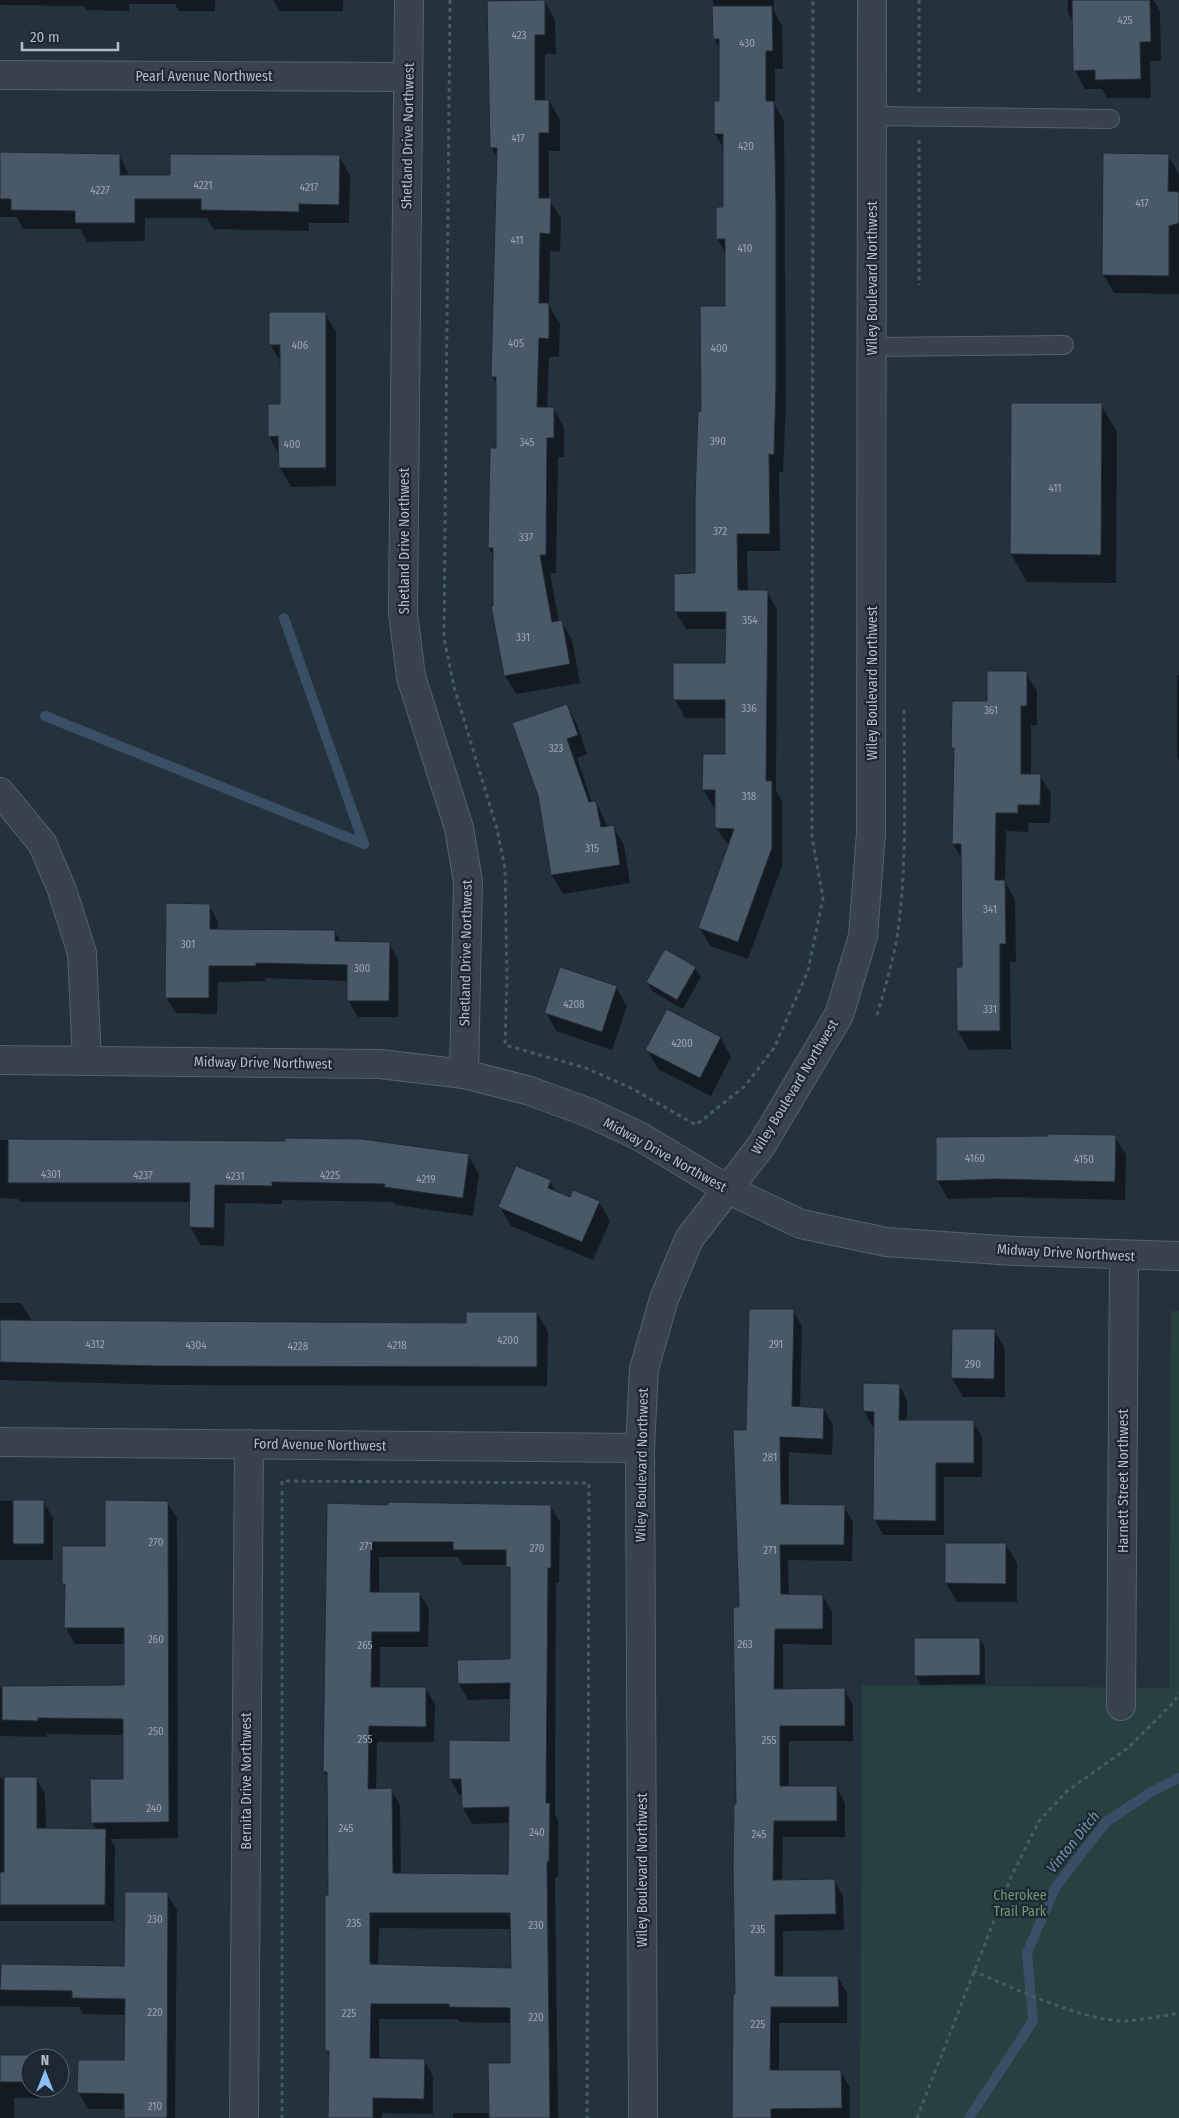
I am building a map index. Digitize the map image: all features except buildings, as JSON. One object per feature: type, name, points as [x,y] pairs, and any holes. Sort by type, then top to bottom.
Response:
[{"type":"street","name":"Shetland Drive Northwest","points":[[409,0],[403,613],[412,677],[459,828],[468,882],[464,1074]]},
{"type":"street","name":"Wiley Boulevard Northwest","points":[[644,2118],[640,1448],[644,1369],[664,1299],[689,1240],[761,1146],[839,1015],[862,936],[871,833],[872,0]]},
{"type":"street","name":"Pearl Avenue Northwest","points":[[0,74],[408,77]]},
{"type":"street","points":[[0,792],[42,843],[62,890],[77,935],[82,953],[87,1061]]},
{"type":"street","name":"Midway Drive Northwest","points":[[0,1060],[380,1064],[464,1074],[530,1091],[590,1113],[641,1138],[727,1189],[801,1224],[886,1242],[1014,1251],[1124,1256],[1179,1256]]},
{"type":"street","name":"Harnett Street Northwest","points":[[1121,1706],[1124,1256]]},
{"type":"street","name":"Ford Avenue Northwest","points":[[0,1442],[640,1448]]},
{"type":"street","name":"Bernita Drive Northwest","points":[[244,2118],[249,1444]]},
{"type":"lane","points":[[872,116],[1110,119]]},
{"type":"lane","points":[[872,347],[1064,345]]},
{"type":"path","points":[[450,0],[444,638],[454,687],[497,829],[505,868],[507,980],[505,1045],[586,1068],[633,1089],[696,1125],[745,1086],[774,1048],[808,971],[824,898],[812,837],[813,0]]},
{"type":"path","points":[[282,2118],[282,1481],[589,1483],[588,2118]]},
{"type":"path","points":[[917,2118],[1011,1877],[1039,1821],[1067,1790],[1128,1748],[1175,1701],[1179,1693]]},
{"type":"path","points":[[973,1971],[1044,2001],[1090,2015],[1125,2021],[1179,2013]]},
{"type":"green space","name":"Cherokee Trail Park","points":[[1171,1311],[1179,1311],[1179,2118],[860,2118],[862,1685],[1169,1688]]},
{"type":"waterway","points":[[284,618],[364,844]]},
{"type":"waterway","points":[[45,716],[364,844]]},
{"type":"waterway","name":"Vinton Ditch","points":[[969,2118],[1033,2021],[1027,1953],[1055,1888],[1106,1822],[1153,1791],[1179,1778]]}]
